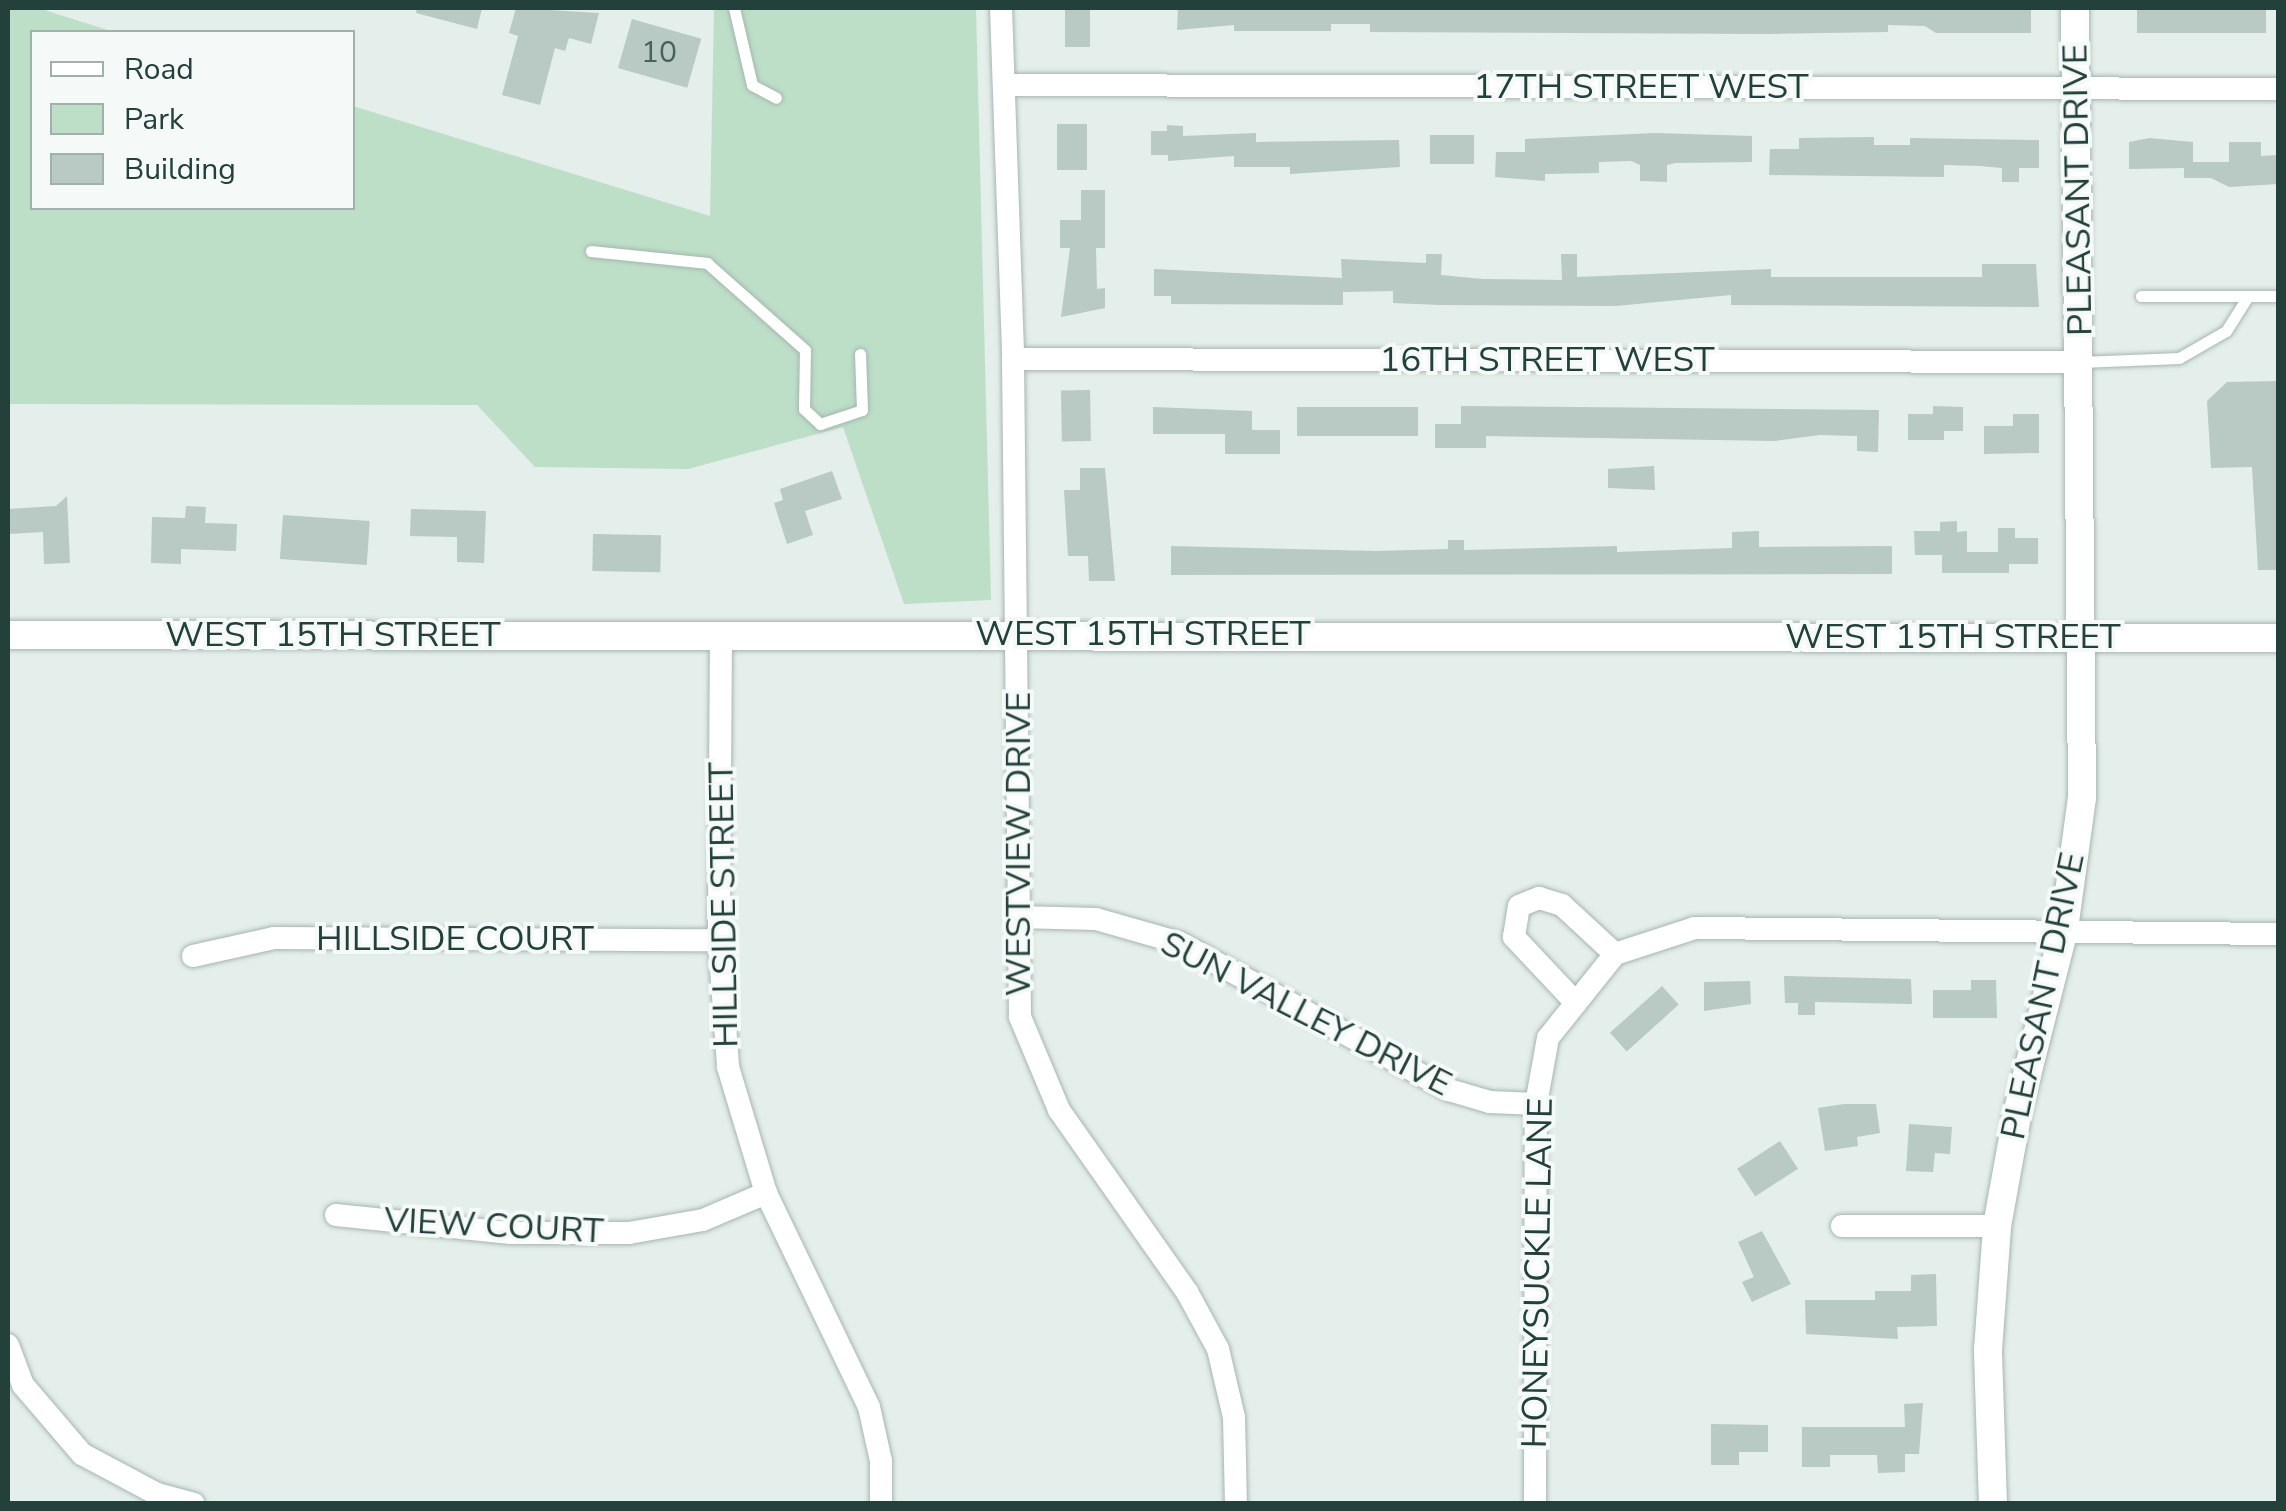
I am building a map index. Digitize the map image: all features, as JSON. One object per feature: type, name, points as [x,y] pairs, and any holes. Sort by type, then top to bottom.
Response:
[{"type":"street","name":"WESTVIEW DRIVE","points":[[1002,8],[1018,633],[1020,1017],[1059,1110],[1188,1292],[1218,1349],[1234,1417],[1236,1504]]},
{"type":"street","name":"PLEASANT DRIVE","points":[[1993,1504],[1988,1350],[1997,1226],[2018,1110],[2064,929],[2082,798],[2084,638],[2075,8]]},
{"type":"street","name":"17TH STREET WEST","points":[[1004,85],[2278,89]]},
{"type":"street","name":"16TH STREET WEST","points":[[1013,359],[2080,362]]},
{"type":"street","name":"WEST 15TH STREET","points":[[8,635],[1018,633],[2278,638]]},
{"type":"street","name":"HILLSIDE STREET","points":[[720,636],[719,940],[728,1067],[766,1193],[869,1408],[881,1461],[881,1504]]},
{"type":"street","points":[[1576,1003],[1514,936],[1519,906],[1540,898],[1562,904],[1614,954],[1695,928],[2278,934]]},
{"type":"street","name":"SUN VALLEY DRIVE","points":[[1018,917],[1096,919],[1180,943],[1450,1090],[1490,1102],[1536,1104]]},
{"type":"street","name":"HILLSIDE COURT","points":[[193,956],[274,938],[719,940]]},
{"type":"street","name":"HONEYSUCKLE LANE","points":[[1535,1504],[1536,1104],[1548,1038],[1614,954]]},
{"type":"street","name":"VIEW COURT","points":[[336,1215],[511,1233],[630,1233],[703,1220],[766,1193]]},
{"type":"street","points":[[1842,1226],[1997,1226]]},
{"type":"street","points":[[8,1345],[23,1385],[82,1454],[157,1494],[194,1504]]},
{"type":"lane","points":[[734,8],[752,85],[776,98]]},
{"type":"lane","points":[[591,250],[707,263],[805,350],[804,409],[820,424],[862,410],[860,354]]},
{"type":"lane","points":[[2141,296],[2278,296]]},
{"type":"lane","points":[[2080,362],[2179,358],[2226,331],[2248,296]]},
{"type":"green space","points":[[8,8],[38,8],[108,30],[30,30],[30,210],[355,210],[355,107],[710,216],[714,8],[976,8],[991,600],[904,604],[843,427],[688,469],[535,467],[477,405],[8,404]]},
{"type":"building","points":[[417,8],[482,8],[477,29],[416,13]]},
{"type":"building","points":[[516,8],[599,13],[591,44],[569,38],[565,51],[555,48],[540,105],[502,95],[518,36],[509,33]]},
{"type":"building","points":[[1065,8],[1090,8],[1090,47],[1065,47]]},
{"type":"building","points":[[1178,8],[2031,8],[2031,33],[1936,33],[1925,26],[1888,25],[1888,32],[1767,34],[1370,32],[1370,24],[1331,24],[1331,31],[1234,31],[1234,25],[1177,30]]},
{"type":"building","points":[[2137,8],[2266,8],[2266,33],[2137,33]]},
{"type":"building","points":[[632,19],[701,39],[687,88],[618,68]]},
{"type":"building","points":[[1057,124],[1087,124],[1087,170],[1057,170]]},
{"type":"building","points":[[1167,125],[1183,126],[1183,136],[1256,133],[1256,142],[1399,140],[1400,167],[1290,174],[1290,167],[1234,167],[1234,156],[1168,161],[1168,155],[1151,155],[1151,131],[1167,131]]},
{"type":"building","points":[[1655,133],[1752,136],[1752,162],[1667,165],[1667,182],[1640,181],[1640,165],[1631,161],[1599,162],[1599,173],[1545,174],[1545,181],[1495,177],[1496,152],[1525,152],[1525,139]]},
{"type":"building","points":[[1430,135],[1474,135],[1474,164],[1430,164]]},
{"type":"building","points":[[1874,137],[1874,145],[1910,145],[1910,138],[2039,140],[2039,168],[2019,168],[2019,182],[2002,182],[2002,168],[1980,166],[1944,165],[1944,177],[1769,175],[1770,149],[1799,149],[1799,138]]},
{"type":"building","points":[[2149,138],[2193,142],[2193,162],[2229,162],[2229,142],[2261,142],[2261,156],[2278,155],[2278,184],[2229,187],[2211,178],[2184,178],[2184,168],[2129,169],[2129,142]]},
{"type":"building","points":[[1081,190],[1105,190],[1105,248],[1096,248],[1097,289],[1105,288],[1105,308],[1061,317],[1070,248],[1060,248],[1060,220],[1081,220]]},
{"type":"building","points":[[1426,254],[1442,254],[1441,275],[1483,279],[1562,280],[1561,254],[1577,254],[1577,277],[1771,269],[1771,277],[1982,277],[1982,264],[2036,264],[2039,307],[1731,305],[1731,295],[1616,306],[1393,303],[1393,291],[1343,292],[1343,305],[1171,304],[1171,296],[1154,296],[1154,269],[1342,278],[1341,259],[1426,263]]},
{"type":"building","points":[[2278,381],[2278,570],[2258,570],[2252,467],[2211,468],[2207,401],[2227,382]]},
{"type":"building","points":[[1090,390],[1091,441],[1062,441],[1061,391]]},
{"type":"building","points":[[1461,406],[1879,410],[1878,452],[1857,451],[1857,436],[1820,435],[1775,441],[1486,436],[1486,448],[1435,448],[1435,424],[1461,424]]},
{"type":"building","points":[[1933,406],[1963,407],[1963,431],[1944,431],[1944,440],[1908,440],[1908,414],[1933,414]]},
{"type":"building","points":[[1153,407],[1252,411],[1252,430],[1280,430],[1280,454],[1225,454],[1225,434],[1153,434]]},
{"type":"building","points":[[1297,407],[1418,407],[1418,436],[1297,436]]},
{"type":"building","points":[[2013,414],[2039,414],[2039,453],[1984,454],[1984,426],[2013,426]]},
{"type":"building","points":[[1654,466],[1655,490],[1608,488],[1608,469]]},
{"type":"building","points":[[1080,468],[1105,468],[1115,581],[1089,581],[1088,556],[1068,556],[1064,490],[1080,490]]},
{"type":"building","points":[[832,471],[842,499],[805,511],[813,535],[787,544],[774,503],[783,500],[780,489]]},
{"type":"building","points":[[67,496],[70,563],[44,564],[43,532],[9,534],[8,509],[56,506]]},
{"type":"building","points":[[186,506],[206,507],[205,523],[237,524],[236,551],[181,549],[181,564],[151,563],[152,517],[185,518]]},
{"type":"building","points":[[411,509],[486,511],[484,563],[457,562],[457,537],[410,536]]},
{"type":"building","points":[[283,515],[370,521],[367,565],[280,559]]},
{"type":"building","points":[[1957,521],[1957,532],[1967,531],[1967,552],[1998,552],[1998,528],[2015,528],[2015,538],[2038,538],[2038,564],[2009,564],[2009,573],[1942,573],[1942,555],[1915,555],[1914,531],[1940,531],[1940,522]]},
{"type":"building","points":[[1759,531],[1759,547],[1892,546],[1892,574],[1171,575],[1171,546],[1376,551],[1448,549],[1448,540],[1464,540],[1464,550],[1617,546],[1617,552],[1732,548],[1732,532]]},
{"type":"building","points":[[593,534],[661,535],[660,572],[592,571]]},
{"type":"building","points":[[1784,976],[1911,979],[1912,1004],[1815,1002],[1815,1015],[1798,1015],[1798,1003],[1785,1003]]},
{"type":"building","points":[[1971,980],[1996,980],[1997,1018],[1933,1018],[1933,990],[1971,990]]},
{"type":"building","points":[[1750,981],[1751,1004],[1704,1011],[1704,982]]},
{"type":"building","points":[[1662,986],[1679,1005],[1627,1051],[1610,1033]]},
{"type":"building","points":[[1876,1104],[1880,1133],[1857,1137],[1858,1146],[1825,1151],[1818,1108]]},
{"type":"building","points":[[1909,1124],[1952,1127],[1950,1154],[1935,1153],[1933,1172],[1906,1171]]},
{"type":"building","points":[[1780,1141],[1798,1169],[1755,1196],[1737,1169]]},
{"type":"building","points":[[1762,1231],[1791,1284],[1752,1302],[1742,1282],[1754,1277],[1738,1242]]},
{"type":"building","points":[[1936,1274],[1937,1326],[1897,1327],[1898,1339],[1806,1334],[1805,1300],[1875,1300],[1875,1291],[1911,1291],[1911,1275]]},
{"type":"building","points":[[1923,1403],[1919,1454],[1905,1454],[1905,1472],[1878,1473],[1877,1455],[1830,1455],[1830,1467],[1802,1467],[1802,1427],[1905,1427],[1904,1404]]},
{"type":"building","points":[[1711,1424],[1768,1425],[1768,1452],[1739,1452],[1739,1465],[1711,1465]]}]
